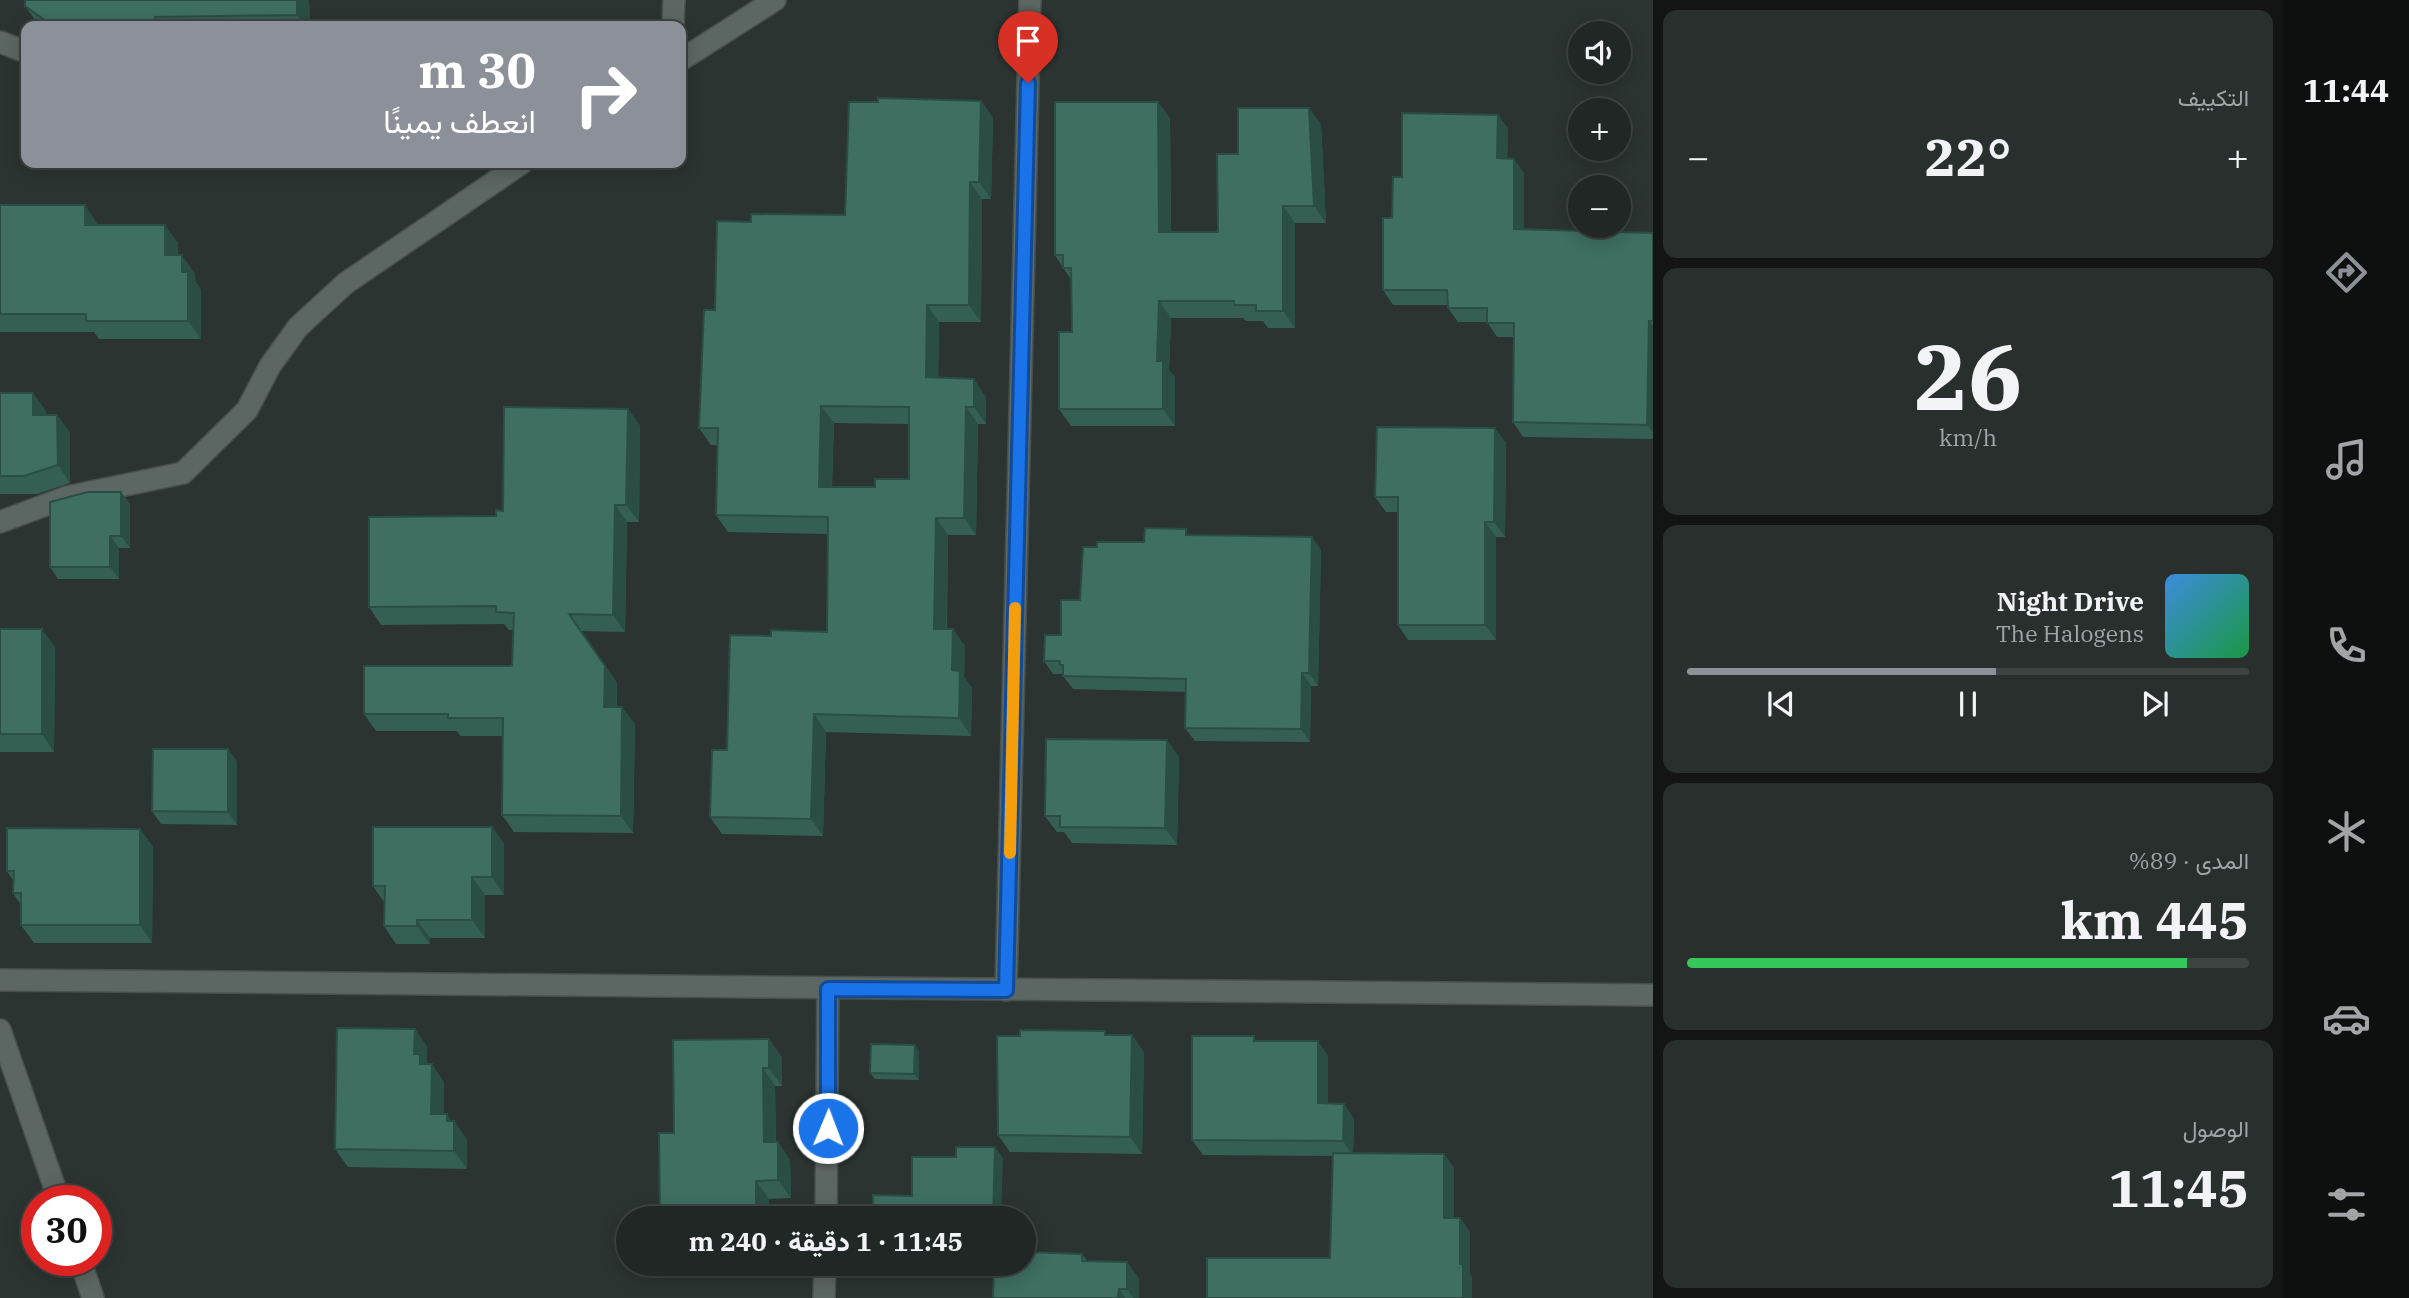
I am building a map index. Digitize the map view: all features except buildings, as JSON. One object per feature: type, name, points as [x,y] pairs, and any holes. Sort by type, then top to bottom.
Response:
[{"type":"street","points":[[673,21],[674,0]]},
{"type":"street","points":[[686,57],[775,0]]},
{"type":"street","points":[[1006,990],[1030,0]]},
{"type":"street","points":[[0,42],[21,50]]},
{"type":"street","points":[[0,522],[67,497],[183,473],[247,410],[270,366],[291,337],[323,303],[346,282],[515,168]]},
{"type":"street","points":[[0,979],[1653,995]]},
{"type":"street","points":[[826,1206],[828,989]]},
{"type":"street","points":[[0,1030],[54,1185]]},
{"type":"street","points":[[85,1276],[93,1298]]},
{"type":"street","points":[[824,1298],[825,1276]]},
{"type":"slow traffic","points":[[1010,853],[1015,608]]},
{"type":"route","points":[[828,1128],[828,989],[1006,990],[1028,83]]}]
